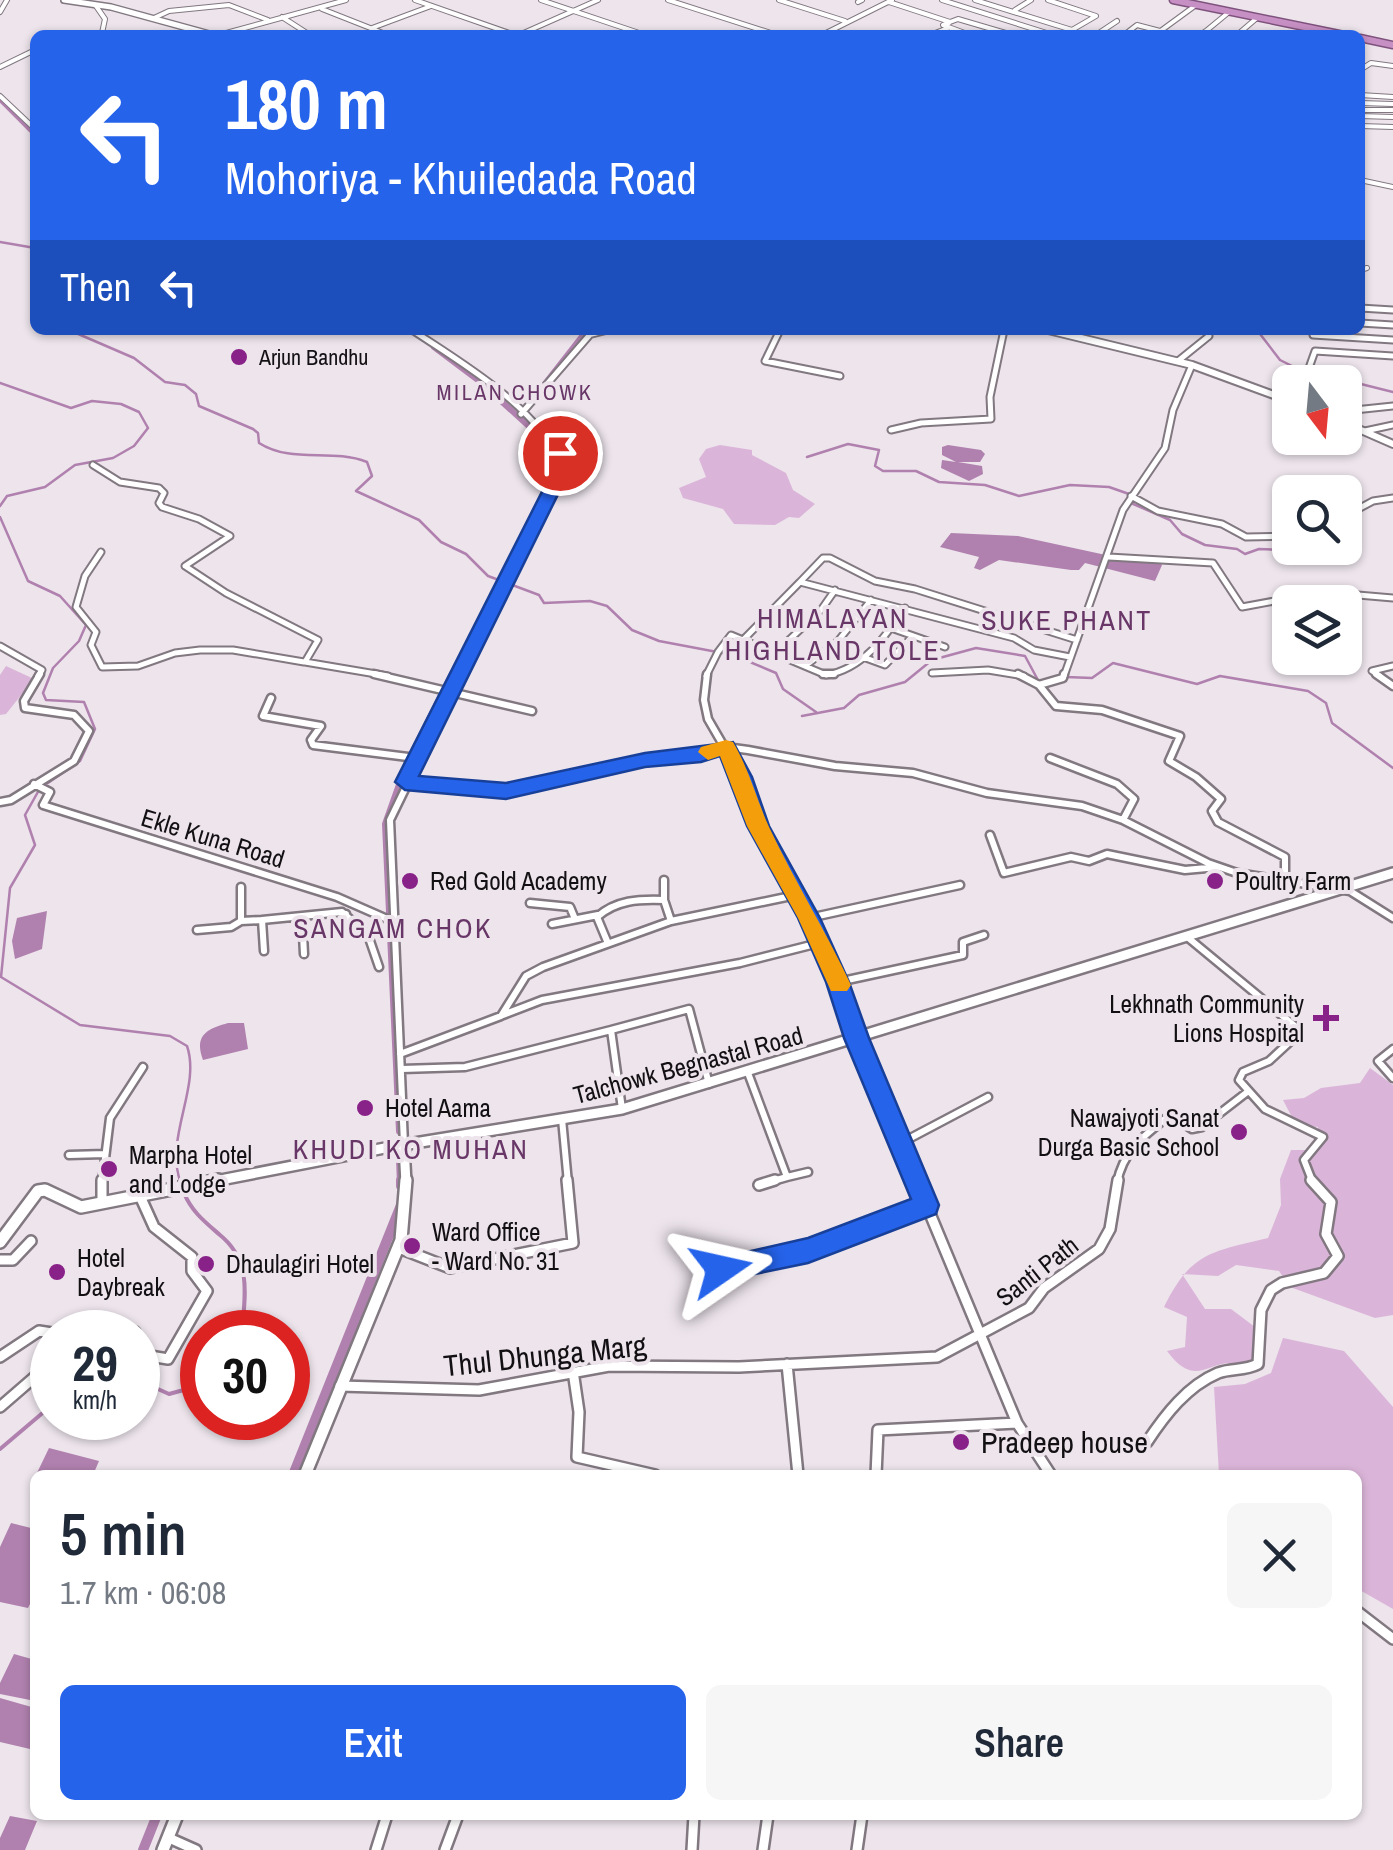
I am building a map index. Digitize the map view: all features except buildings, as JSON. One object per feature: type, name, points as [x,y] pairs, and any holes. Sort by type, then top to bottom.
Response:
[{"type":"highway","points":[[1172,0],[1309,30]]},
{"type":"highway","points":[[1365,39],[1393,45]]},
{"type":"main road","points":[[64,0],[154,18],[188,30]]},
{"type":"main road","points":[[1069,335],[1192,365],[1272,394]]},
{"type":"main road","points":[[1362,431],[1393,444]]},
{"type":"main road","name":"Talchowk Begnastal Road","points":[[0,1242],[38,1191],[45,1190],[81,1207],[201,1182],[622,1109],[1393,873]]},
{"type":"main road","points":[[306,1470],[399,1248],[408,1198],[404,1146]]},
{"type":"main road","points":[[166,1844],[174,1820]]},
{"type":"street","points":[[0,12],[7,0]]},
{"type":"street","points":[[235,30],[346,0]]},
{"type":"street","points":[[415,0],[502,30]]},
{"type":"street","points":[[541,0],[630,30]]},
{"type":"street","points":[[528,30],[598,0]]},
{"type":"street","points":[[668,0],[761,30]]},
{"type":"street","points":[[779,0],[846,22]]},
{"type":"street","points":[[878,0],[960,30]]},
{"type":"street","points":[[942,0],[1039,30]]},
{"type":"street","points":[[975,0],[1072,30],[1096,16],[1048,0]]},
{"type":"street","points":[[996,6],[1005,0]]},
{"type":"street","points":[[1014,10],[1031,0]]},
{"type":"street","points":[[1035,16],[1056,3]]},
{"type":"street","points":[[831,30],[885,4]]},
{"type":"street","points":[[154,18],[168,11],[229,5],[269,21]]},
{"type":"street","points":[[1162,30],[1196,5]]},
{"type":"street","points":[[96,6],[105,19],[103,30]]},
{"type":"street","points":[[371,28],[432,6]]},
{"type":"street","points":[[320,8],[375,30]]},
{"type":"street","points":[[1055,23],[1076,10]]},
{"type":"street","points":[[1207,30],[1229,12]]},
{"type":"street","points":[[1243,30],[1258,17]]},
{"type":"street","points":[[282,18],[302,30]]},
{"type":"street","points":[[940,30],[958,18],[994,30]]},
{"type":"street","points":[[1103,30],[1117,20]]},
{"type":"street","points":[[1130,30],[1137,25],[1157,30]]},
{"type":"street","points":[[1020,30],[1028,26]]},
{"type":"street","points":[[0,67],[30,52]]},
{"type":"street","points":[[1365,67],[1372,63],[1393,66]]},
{"type":"street","points":[[0,96],[30,124]]},
{"type":"street","points":[[1365,96],[1393,104]]},
{"type":"street","points":[[1365,102],[1393,104]]},
{"type":"street","points":[[1365,112],[1393,104]]},
{"type":"street","points":[[1365,114],[1393,117]]},
{"type":"street","points":[[1365,126],[1393,127]]},
{"type":"street","points":[[1365,181],[1393,187]]},
{"type":"street","points":[[1365,308],[1393,310]]},
{"type":"street","points":[[1365,323],[1393,325]]},
{"type":"street","points":[[404,1146],[390,820],[405,782],[564,466],[553,442],[471,367],[420,335]]},
{"type":"street","points":[[521,414],[590,335]]},
{"type":"street","points":[[778,335],[765,362],[840,376]]},
{"type":"street","points":[[890,430],[921,422],[991,419],[990,397],[997,380],[1003,335]]},
{"type":"street","points":[[1178,361],[1209,335]]},
{"type":"street","points":[[1310,365],[1315,350],[1312,335]]},
{"type":"street","points":[[1335,335],[1393,340]]},
{"type":"street","points":[[1315,350],[1393,356]]},
{"type":"street","points":[[1039,685],[1063,676],[1130,496],[1166,448],[1168,426],[1192,365]]},
{"type":"street","points":[[1362,409],[1393,406]]},
{"type":"street","points":[[1365,432],[1393,425]]},
{"type":"street","points":[[93,465],[120,482],[159,488],[164,493],[159,504],[162,507],[198,519],[230,536],[185,566],[226,593],[318,640],[305,662]]},
{"type":"street","points":[[1130,496],[1158,512],[1222,524],[1246,538],[1272,537]]},
{"type":"street","points":[[1362,507],[1393,498]]},
{"type":"street","points":[[100,552],[85,576],[76,607],[96,632],[91,645],[102,666],[138,666],[174,654],[232,650],[392,677],[532,711]]},
{"type":"street","points":[[1109,557],[1213,563],[1242,608],[1324,592],[1393,598]]},
{"type":"street","points":[[743,640],[823,558],[839,558],[864,578],[898,588],[913,585],[1077,640]]},
{"type":"street","points":[[800,582],[1014,638],[1034,650],[1070,658]]},
{"type":"street","points":[[774,655],[812,619],[835,590]]},
{"type":"street","points":[[805,666],[838,641],[871,600]]},
{"type":"street","points":[[904,608],[891,628],[849,672],[838,675],[774,655],[731,635],[706,669],[706,710],[742,777],[758,826],[809,918],[838,982],[856,1038],[985,1333],[1017,1423],[1048,1470]]},
{"type":"street","points":[[891,628],[945,647]]},
{"type":"street","points":[[862,658],[885,666],[912,637]]},
{"type":"street","points":[[0,646],[42,670],[24,701],[26,708],[74,716],[89,731],[74,761],[0,802]]},
{"type":"street","points":[[1393,666],[1372,671],[1393,686]]},
{"type":"street","points":[[932,673],[1026,674],[1056,706],[1102,710],[1180,736],[1168,760],[1221,799],[1212,811],[1218,822],[1280,853],[1284,858],[1285,880]]},
{"type":"street","points":[[270,698],[263,716],[321,726],[311,740],[312,745],[408,757]]},
{"type":"street","points":[[405,782],[506,791],[645,760],[701,755],[726,747],[835,766],[913,773],[987,793],[1082,806],[1123,820],[1219,867],[1350,891],[1393,918]]},
{"type":"street","points":[[1050,758],[1116,784],[1134,799],[1123,820]]},
{"type":"street","points":[[34,784],[50,792]]},
{"type":"street","name":"Ekle Kuna Road","points":[[50,792],[44,805],[337,897],[380,920]]},
{"type":"street","points":[[990,835],[1004,873],[1071,857],[1089,860],[1107,854],[1185,870],[1219,867]]},
{"type":"street","points":[[664,880],[664,900],[671,921]]},
{"type":"street","points":[[809,918],[960,884]]},
{"type":"street","points":[[241,888],[241,921]]},
{"type":"street","points":[[501,1016],[526,976],[607,941],[636,936],[671,921],[796,895]]},
{"type":"street","points":[[552,924],[598,916],[610,906],[664,900]]},
{"type":"street","points":[[530,903],[562,904],[570,907],[575,918]]},
{"type":"street","points":[[197,930],[335,911],[346,914],[360,926],[380,952],[380,967]]},
{"type":"street","points":[[342,931],[346,914]]},
{"type":"street","points":[[302,916],[304,954]]},
{"type":"street","points":[[598,916],[607,941]]},
{"type":"street","points":[[262,920],[264,951]]},
{"type":"street","points":[[360,926],[380,920],[394,922]]},
{"type":"street","points":[[838,982],[962,955],[963,942],[984,935]]},
{"type":"street","points":[[1146,1442],[1183,1396],[1203,1381],[1224,1370],[1250,1370],[1258,1364],[1261,1306],[1274,1286],[1285,1278],[1324,1273],[1338,1256],[1326,1234],[1331,1202],[1312,1183],[1305,1169],[1304,1160],[1324,1137],[1266,1112],[1246,1093],[1240,1080],[1243,1072],[1269,1061],[1295,1037],[1296,1027],[1186,936]]},
{"type":"street","points":[[400,1054],[542,1000],[819,944]]},
{"type":"street","points":[[402,1069],[465,1067],[647,1020],[656,1013],[689,1009],[709,1085]]},
{"type":"street","points":[[611,1030],[622,1109]]},
{"type":"street","points":[[1393,1050],[1378,1061],[1393,1078]]},
{"type":"street","points":[[102,1202],[110,1118],[144,1068]]},
{"type":"street","points":[[748,1072],[787,1177]]},
{"type":"street","name":"Santi Path","points":[[985,1333],[1029,1308],[1055,1279],[1099,1249],[1110,1229],[1120,1167],[1132,1145],[1170,1115],[1192,1129],[1202,1128],[1246,1093]]},
{"type":"street","points":[[902,1143],[988,1097]]},
{"type":"street","points":[[399,1248],[450,1268],[573,1244],[562,1119]]},
{"type":"street","points":[[69,1155],[105,1154]]},
{"type":"street","points":[[759,1184],[808,1172]]},
{"type":"street","points":[[140,1195],[154,1227],[192,1257],[192,1271],[207,1291],[168,1360],[160,1358]]},
{"type":"street","points":[[721,1269],[808,1250],[926,1205]]},
{"type":"street","points":[[0,1260],[13,1260],[30,1241]]},
{"type":"street","name":"Thul Dhunga Marg","points":[[338,1386],[479,1390],[609,1366],[936,1357],[985,1333]]},
{"type":"street","points":[[0,1357],[30,1337]]},
{"type":"street","points":[[787,1364],[798,1470]]},
{"type":"street","points":[[573,1371],[578,1456],[582,1461],[629,1470]]},
{"type":"street","points":[[0,1407],[30,1381]]},
{"type":"street","points":[[876,1470],[878,1430],[1017,1423]]},
{"type":"street","points":[[1362,1615],[1393,1639]]},
{"type":"street","points":[[376,1850],[385,1820]]},
{"type":"street","points":[[445,1850],[456,1820]]},
{"type":"street","points":[[692,1850],[694,1820]]},
{"type":"street","points":[[763,1850],[767,1820]]},
{"type":"street","points":[[856,1850],[861,1820]]},
{"type":"street","points":[[166,1844],[196,1850]]},
{"type":"shaded area","points":[[720,445],[752,450],[752,455],[786,473],[793,490],[815,504],[799,518],[789,517],[775,525],[734,524],[723,509],[683,498],[679,488],[706,477],[699,459],[706,449]]},
{"type":"shaded area","points":[[942,447],[981,450],[985,454],[980,462],[958,462],[982,466],[983,474],[969,481],[941,468],[942,460],[956,462],[942,455]]},
{"type":"shaded area","points":[[951,533],[1018,536],[1129,560],[1158,561],[1162,565],[1155,581],[1085,563],[1079,570],[1071,570],[999,560],[980,570],[974,568],[979,557],[940,547]]},
{"type":"shaded area","points":[[6,666],[34,679],[6,714],[0,715],[0,675]]},
{"type":"shaded area","points":[[47,911],[42,949],[15,959],[12,941],[17,918]]},
{"type":"shaded area","points":[[228,1023],[244,1023],[248,1049],[203,1060],[201,1039]]},
{"type":"shaded area","points":[[1370,1068],[1393,1085],[1393,1315],[1375,1318],[1290,1287],[1279,1271],[1236,1265],[1218,1276],[1184,1274],[1217,1251],[1268,1238],[1281,1205],[1280,1179],[1291,1150],[1313,1150],[1318,1127],[1296,1125],[1283,1100],[1304,1098],[1321,1088],[1360,1083]]},
{"type":"shaded area","points":[[1183,1276],[1205,1309],[1231,1309],[1255,1327],[1256,1362],[1188,1370],[1167,1351],[1185,1347],[1187,1317],[1164,1307]]},
{"type":"shaded area","points":[[1283,1338],[1344,1351],[1393,1407],[1393,1609],[1362,1591],[1362,1470],[1219,1470],[1214,1387],[1245,1384],[1271,1373]]},
{"type":"shaded area","points":[[49,1448],[99,1461],[95,1470],[38,1470]]},
{"type":"shaded area","points":[[11,1523],[30,1528],[28,1608],[0,1602],[0,1547]]},
{"type":"shaded area","points":[[14,1654],[30,1659],[30,1700],[0,1694],[0,1683]]},
{"type":"shaded area","points":[[0,1698],[30,1707],[30,1749],[0,1742]]},
{"type":"shaded area","points":[[10,1816],[37,1821],[25,1850],[0,1850],[0,1838]]},
{"type":"waterway","points":[[0,100],[30,130]]},
{"type":"waterway","points":[[0,242],[30,247]]},
{"type":"waterway","points":[[81,335],[134,358],[165,382],[185,385],[196,394],[199,406],[253,429],[258,433],[259,443],[272,449],[367,462],[372,476],[356,491],[419,520],[441,542],[466,554],[488,576],[539,595],[544,603],[590,601],[607,606],[632,630],[659,641],[733,655],[776,673],[783,689],[816,712]]},
{"type":"waterway","points":[[544,385],[583,335]]},
{"type":"waterway","points":[[1261,335],[1280,360],[1290,365]]},
{"type":"waterway","points":[[434,347],[478,380],[556,451],[556,469],[452,676]]},
{"type":"waterway","points":[[0,383],[71,408],[92,401],[121,404],[139,412],[148,428],[134,446],[113,458],[75,465],[45,487],[7,496],[0,506]]},
{"type":"waterway","points":[[1362,384],[1393,392]]},
{"type":"waterway","points":[[807,457],[848,444],[879,450],[875,466],[883,471],[916,471],[939,482],[985,485],[1019,496],[1070,485],[1109,487],[1129,494]]},
{"type":"waterway","points":[[1131,503],[1170,520],[1182,534],[1205,545],[1237,549],[1245,554],[1272,550]]},
{"type":"waterway","points":[[0,517],[28,581],[60,596],[86,625],[79,641],[53,668],[43,693],[46,700],[84,702],[95,729],[80,761],[45,785]]},
{"type":"waterway","points":[[802,716],[844,708],[859,695],[905,682],[932,660],[976,648],[1025,656],[1039,682]]},
{"type":"waterway","points":[[1066,677],[1092,678],[1113,663],[1197,684],[1220,676],[1308,691],[1326,703],[1332,723],[1393,768]]},
{"type":"waterway","points":[[400,1131],[386,824],[407,765],[453,674]]},
{"type":"waterway","points":[[39,790],[25,815],[35,845],[10,888],[1,977],[80,1025],[170,1036],[187,1046],[190,1078],[177,1147],[180,1181]]},
{"type":"waterway","points":[[400,1159],[401,1183]]},
{"type":"waterway","points":[[184,1193],[195,1211],[237,1256],[244,1279],[244,1310]]},
{"type":"waterway","points":[[295,1470],[401,1205]]},
{"type":"waterway","points":[[160,1390],[169,1394],[180,1391]]},
{"type":"waterway","points":[[0,1449],[30,1424]]},
{"type":"waterway","points":[[143,1850],[155,1820]]},
{"type":"slow traffic","points":[[708,752],[726,747],[742,777],[772,856],[809,918],[839,985]]},
{"type":"place","name":"Arjun Bandhu","points":[[239,357]]},
{"type":"place","name":"Red Gold Academy","points":[[410,881]]},
{"type":"place","name":"Poultry Farm","points":[[1215,881]]},
{"type":"place","name":"Lekhnath Community Lions Hospital","points":[[1326,1018]]},
{"type":"place","name":"Hotel Aama","points":[[365,1108]]},
{"type":"place","name":"Nawajyoti Sanat Durga Basic School","points":[[1239,1132]]},
{"type":"place","name":"Marpha Hotel and Lodge","points":[[109,1169]]},
{"type":"place","name":"Ward Office - Ward No. 31","points":[[412,1246]]},
{"type":"place","name":"Dhaulagiri Hotel","points":[[206,1264]]},
{"type":"place","name":"Hotel Daybreak","points":[[57,1272]]},
{"type":"place","name":"Pradeep house","points":[[961,1442]]},
{"type":"district","name":"MILAN CHOWK","points":[[515,392]]},
{"type":"district","name":"SUKE PHANT","points":[[1067,620]]},
{"type":"district","name":"HIMALAYAN HIGHLAND TOLE","points":[[833,634]]},
{"type":"district","name":"SANGAM CHOK","points":[[393,928]]},
{"type":"district","name":"KHUDI KO MUHAN","points":[[411,1149]]},
{"type":"route","points":[[560,453],[564,466],[405,782],[506,791],[645,760],[701,755],[726,747],[742,777],[772,856],[809,918],[838,982],[856,1038],[926,1205],[808,1250],[721,1269]]}]
